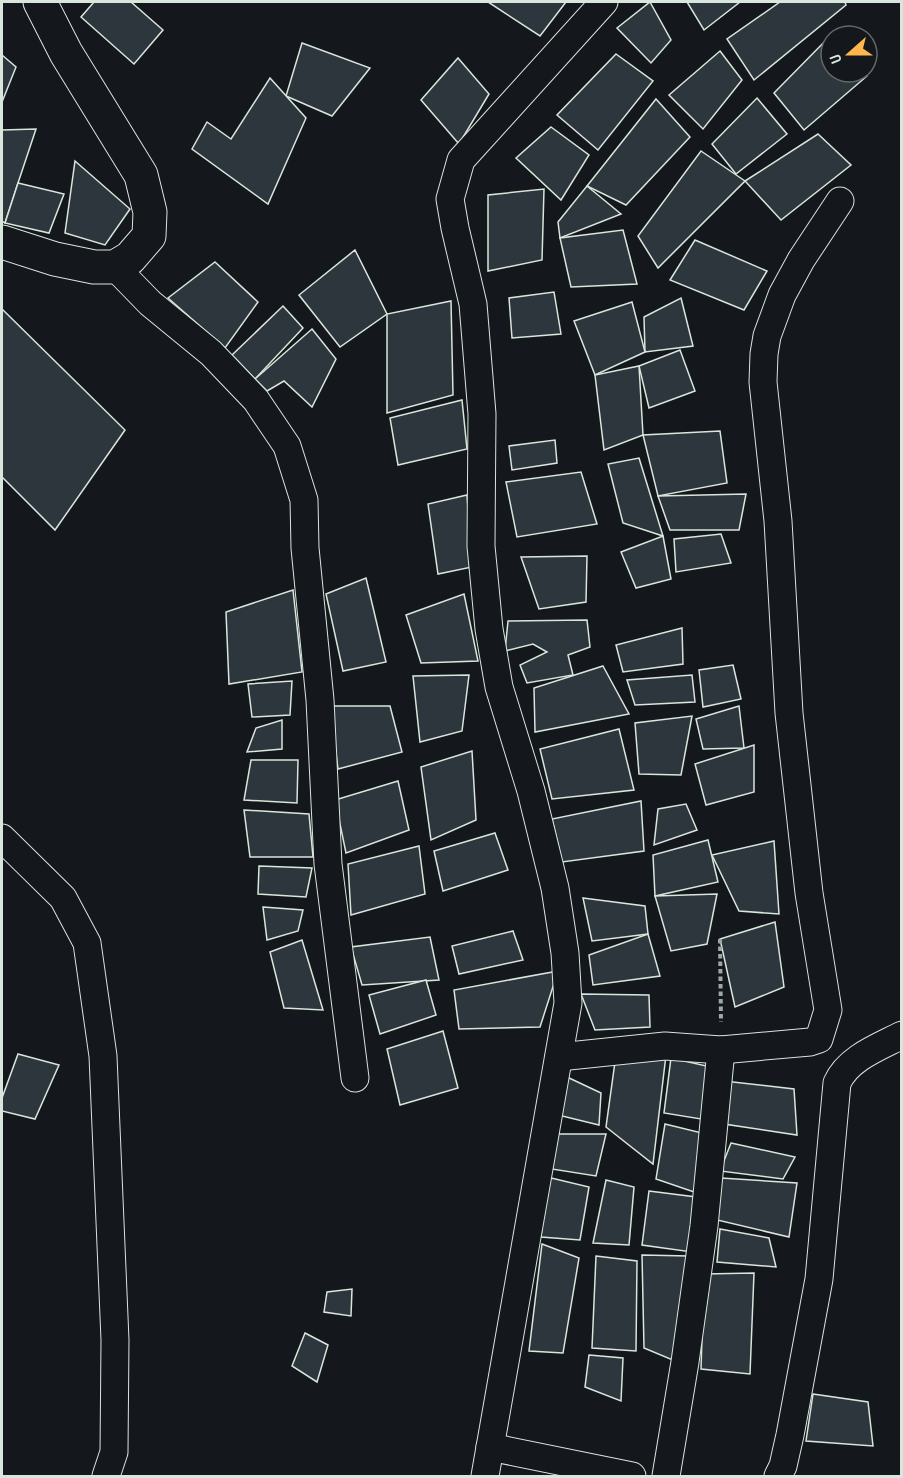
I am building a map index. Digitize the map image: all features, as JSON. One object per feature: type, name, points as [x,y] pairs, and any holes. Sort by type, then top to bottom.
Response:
[{"type":"street","points":[[2,242],[54,258],[94,267],[115,267],[130,258],[149,236],[150,212],[141,175],[66,53],[40,2]]},
{"type":"street","points":[[484,1476],[568,1003],[565,953],[555,888],[531,791],[499,687],[489,629],[481,546],[482,414],[473,304],[450,199],[460,160],[604,2]]},
{"type":"street","points":[[837,1083],[819,1039],[828,1010],[809,893],[789,713],[778,521],[763,382],[767,336],[782,295],[801,260],[840,201]]},
{"type":"street","points":[[115,267],[150,303],[211,353],[256,400],[287,446],[304,500],[305,548],[320,700],[328,864],[355,1078]]},
{"type":"street","points":[[2,838],[63,898],[87,943],[104,1056],[115,1340],[114,1452],[106,1476]]},
{"type":"street","points":[[778,1476],[783,1466],[790,1435],[819,1279],[837,1083],[841,1072],[849,1064],[902,1035]]},
{"type":"street","points":[[559,1057],[665,1046],[721,1050],[810,1042],[819,1039]]},
{"type":"street","points":[[666,1476],[704,1226],[721,1050]]},
{"type":"street","points":[[490,1447],[632,1476]]},
{"type":"path","points":[[720,939],[721,1050]]},
{"type":"building","points":[[94,2],[131,2],[163,30],[134,64],[81,17]]},
{"type":"building","points":[[488,2],[566,2],[540,36]]},
{"type":"building","points":[[650,2],[671,40],[651,63],[617,28]]},
{"type":"building","points":[[687,2],[740,2],[704,30]]},
{"type":"building","points":[[780,2],[845,2],[846,5],[823,24],[819,24],[819,27],[754,80],[727,39]]},
{"type":"building","points":[[302,43],[370,68],[332,116],[286,96]]},
{"type":"building","points":[[819,47],[819,84],[858,84],[804,130],[774,93]]},
{"type":"building","points":[[720,51],[742,80],[703,129],[669,95]]},
{"type":"building","points":[[616,54],[653,81],[598,150],[557,115]]},
{"type":"building","points":[[2,55],[16,67],[2,102]]},
{"type":"building","points":[[458,58],[489,94],[459,144],[421,100]]},
{"type":"building","points":[[270,78],[306,118],[268,204],[192,149],[207,122],[231,139]]},
{"type":"building","points":[[757,98],[787,134],[736,174],[712,144]]},
{"type":"building","points":[[656,99],[690,137],[626,205],[587,186]]},
{"type":"building","points":[[551,127],[589,155],[561,200],[516,158]]},
{"type":"building","points":[[36,129],[5,223],[2,221],[2,130]]},
{"type":"building","points":[[818,134],[851,165],[781,220],[745,181]]},
{"type":"building","points":[[701,151],[745,181],[658,268],[638,236]]},
{"type":"building","points":[[75,161],[130,209],[105,245],[65,233]]},
{"type":"building","points":[[18,183],[64,194],[49,233],[5,223]]},
{"type":"building","points":[[587,186],[621,214],[560,238],[558,222]]},
{"type":"building","points":[[544,189],[542,260],[488,271],[488,195]]},
{"type":"building","points":[[623,230],[637,284],[571,287],[560,238]]},
{"type":"building","points":[[695,240],[767,271],[744,310],[670,280]]},
{"type":"building","points":[[355,250],[387,314],[340,347],[299,295]]},
{"type":"building","points":[[215,262],[258,302],[225,348],[168,298]]},
{"type":"building","points":[[554,292],[561,334],[512,338],[509,298]]},
{"type":"building","points":[[681,298],[693,346],[645,352],[644,317]]},
{"type":"building","points":[[451,301],[453,395],[387,413],[387,314]]},
{"type":"building","points":[[632,302],[645,352],[595,375],[574,321]]},
{"type":"building","points":[[283,306],[303,328],[255,379],[232,355]]},
{"type":"building","points":[[2,309],[125,430],[55,530],[2,477]]},
{"type":"building","points":[[312,329],[336,359],[312,407],[284,381],[267,391],[255,379]]},
{"type":"building","points":[[680,350],[695,391],[649,408],[639,366]]},
{"type":"building","points":[[639,366],[643,435],[604,450],[595,375]]},
{"type":"building","points":[[462,400],[467,449],[398,465],[390,418]]},
{"type":"building","points":[[720,431],[727,483],[658,496],[643,435]]},
{"type":"building","points":[[555,440],[557,463],[512,470],[509,446]]},
{"type":"building","points":[[639,458],[663,536],[623,523],[608,464]]},
{"type":"building","points":[[581,472],[597,524],[517,537],[506,482]]},
{"type":"building","points":[[746,494],[739,530],[670,530],[658,496]]},
{"type":"building","points":[[467,495],[472,567],[438,574],[428,504]]},
{"type":"building","points":[[721,534],[731,563],[676,572],[674,539]]},
{"type":"building","points":[[663,536],[671,579],[636,588],[621,552]]},
{"type":"building","points":[[587,556],[586,602],[539,609],[521,557]]},
{"type":"building","points":[[366,578],[386,662],[343,671],[326,594]]},
{"type":"building","points":[[293,590],[302,672],[229,684],[226,612]]},
{"type":"building","points":[[464,594],[478,661],[421,663],[406,615]]},
{"type":"building","points":[[587,620],[590,647],[568,655],[573,675],[527,683],[520,665],[547,652],[533,644],[505,651],[508,621]]},
{"type":"building","points":[[682,628],[683,664],[623,672],[616,645]]},
{"type":"building","points":[[733,665],[741,699],[703,707],[699,670]]},
{"type":"building","points":[[603,666],[629,714],[535,732],[534,688]]},
{"type":"building","points":[[469,675],[462,731],[420,742],[413,676]]},
{"type":"building","points":[[692,675],[695,702],[635,705],[627,680]]},
{"type":"building","points":[[292,681],[290,715],[252,717],[248,684]]},
{"type":"building","points":[[330,706],[390,706],[402,752],[338,769]]},
{"type":"building","points":[[739,706],[744,748],[703,749],[696,719]]},
{"type":"building","points":[[692,716],[681,775],[639,774],[635,723]]},
{"type":"building","points":[[282,720],[282,749],[247,752],[256,728]]},
{"type":"building","points":[[619,729],[634,790],[552,799],[540,749]]},
{"type":"building","points":[[754,745],[754,792],[706,805],[695,764]]},
{"type":"building","points":[[472,751],[476,820],[431,840],[421,767]]},
{"type":"building","points":[[251,760],[298,760],[297,803],[244,800]]},
{"type":"building","points":[[398,781],[409,830],[346,853],[335,800]]},
{"type":"building","points":[[641,801],[644,851],[562,862],[552,819]]},
{"type":"building","points":[[686,804],[697,830],[654,845],[658,809]]},
{"type":"building","points":[[244,810],[309,814],[313,857],[250,857]]},
{"type":"building","points":[[495,833],[508,870],[443,891],[434,851]]},
{"type":"building","points":[[708,840],[718,882],[655,896],[653,855]]},
{"type":"building","points":[[774,841],[779,914],[739,911],[712,855]]},
{"type":"building","points":[[419,846],[425,894],[351,915],[348,864]]},
{"type":"building","points":[[259,866],[312,868],[306,897],[258,894]]},
{"type":"building","points":[[717,894],[707,944],[671,951],[655,896]]},
{"type":"building","points":[[583,898],[645,906],[648,934],[592,941]]},
{"type":"building","points":[[263,907],[303,910],[298,931],[267,940]]},
{"type":"building","points":[[775,922],[784,987],[735,1007],[720,939]]},
{"type":"building","points":[[513,931],[523,960],[459,974],[452,946]]},
{"type":"building","points":[[648,934],[660,976],[593,985],[589,955]]},
{"type":"building","points":[[430,937],[439,980],[362,985],[351,947]]},
{"type":"building","points":[[302,940],[323,1010],[284,1008],[270,952]]},
{"type":"building","points":[[558,971],[540,1027],[459,1029],[454,990]]},
{"type":"building","points":[[426,980],[436,1015],[380,1034],[369,995]]},
{"type":"building","points":[[581,994],[649,995],[650,1027],[595,1030]]},
{"type":"building","points":[[443,1031],[458,1088],[400,1105],[387,1049]]},
{"type":"building","points":[[18,1054],[59,1065],[35,1119],[2,1111],[2,1098]]},
{"type":"building","points":[[666,1055],[653,1164],[606,1127],[615,1062]]},
{"type":"building","points":[[671,1058],[711,1067],[707,1120],[664,1113]]},
{"type":"building","points":[[567,1077],[601,1093],[599,1125],[558,1115]]},
{"type":"building","points":[[724,1081],[794,1089],[797,1135],[724,1124]]},
{"type":"building","points":[[665,1124],[702,1133],[697,1193],[656,1179]]},
{"type":"building","points":[[550,1134],[606,1134],[596,1176],[539,1167]]},
{"type":"building","points":[[731,1143],[795,1157],[783,1179],[720,1171]]},
{"type":"building","points":[[547,1177],[589,1187],[580,1240],[541,1237]]},
{"type":"building","points":[[721,1178],[797,1183],[789,1237],[713,1219]]},
{"type":"building","points":[[606,1180],[634,1187],[629,1245],[593,1243]]},
{"type":"building","points":[[649,1191],[696,1197],[692,1252],[642,1245]]},
{"type":"building","points":[[720,1229],[769,1238],[776,1267],[717,1262]]},
{"type":"building","points":[[542,1244],[579,1258],[563,1353],[529,1351]]},
{"type":"building","points":[[642,1255],[689,1256],[675,1361],[644,1348]]},
{"type":"building","points":[[596,1256],[637,1261],[636,1351],[592,1348]]},
{"type":"building","points":[[754,1273],[750,1374],[701,1369],[704,1274]]},
{"type":"building","points":[[352,1289],[351,1316],[324,1312],[327,1292]]},
{"type":"building","points":[[305,1333],[328,1345],[317,1382],[292,1366]]},
{"type":"building","points":[[589,1355],[623,1358],[621,1401],[585,1387]]},
{"type":"building","points":[[813,1394],[868,1402],[873,1446],[806,1441]]}]
